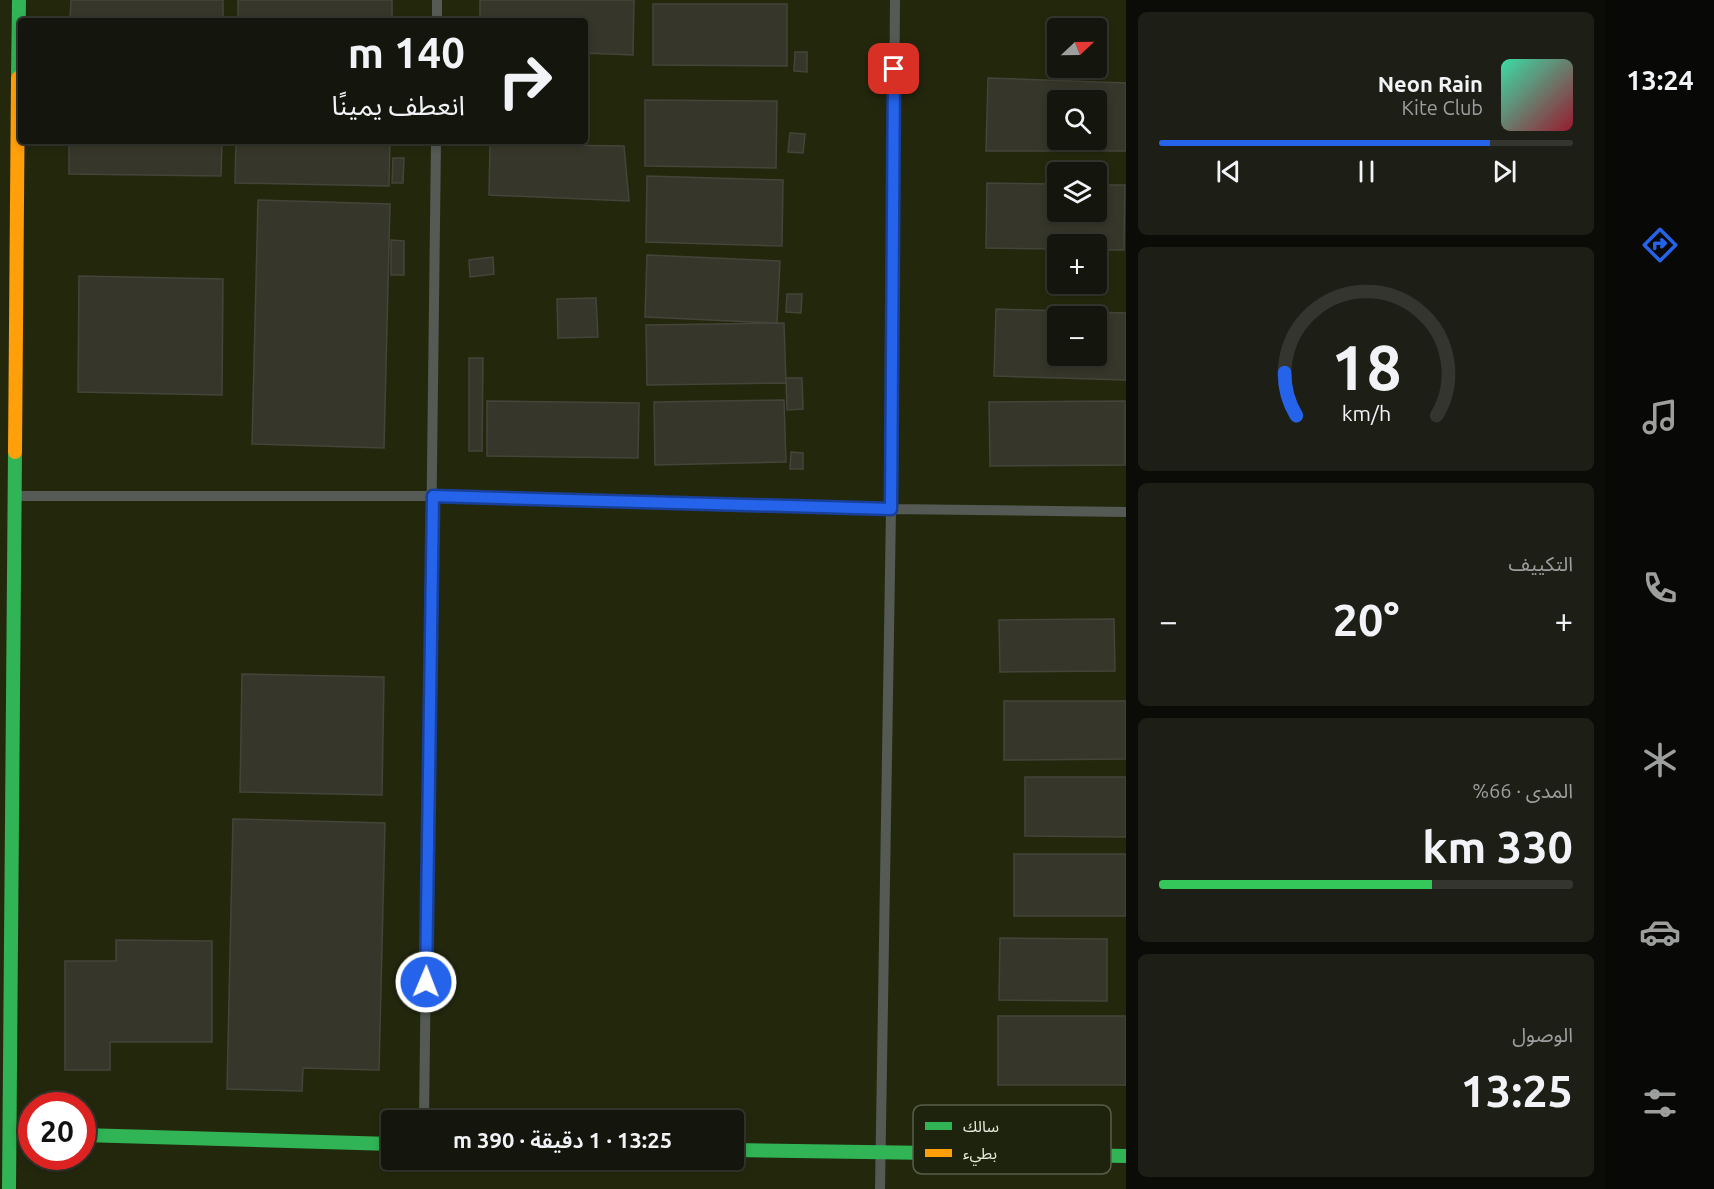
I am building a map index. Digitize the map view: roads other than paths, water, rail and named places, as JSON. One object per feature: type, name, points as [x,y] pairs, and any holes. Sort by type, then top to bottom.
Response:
[{"type":"street","points":[[19,0],[19,18]]},
{"type":"street","points":[[9,1189],[18,124]]},
{"type":"street","points":[[96,1135],[381,1144]]},
{"type":"street","points":[[744,1150],[913,1153]]},
{"type":"street","points":[[1111,1156],[1126,1156]]},
{"type":"lane","points":[[437,0],[437,18]]},
{"type":"lane","points":[[880,1189],[891,509],[895,0]]},
{"type":"lane","points":[[424,1110],[436,144]]},
{"type":"lane","points":[[15,496],[433,496],[891,509],[1126,512]]}]
